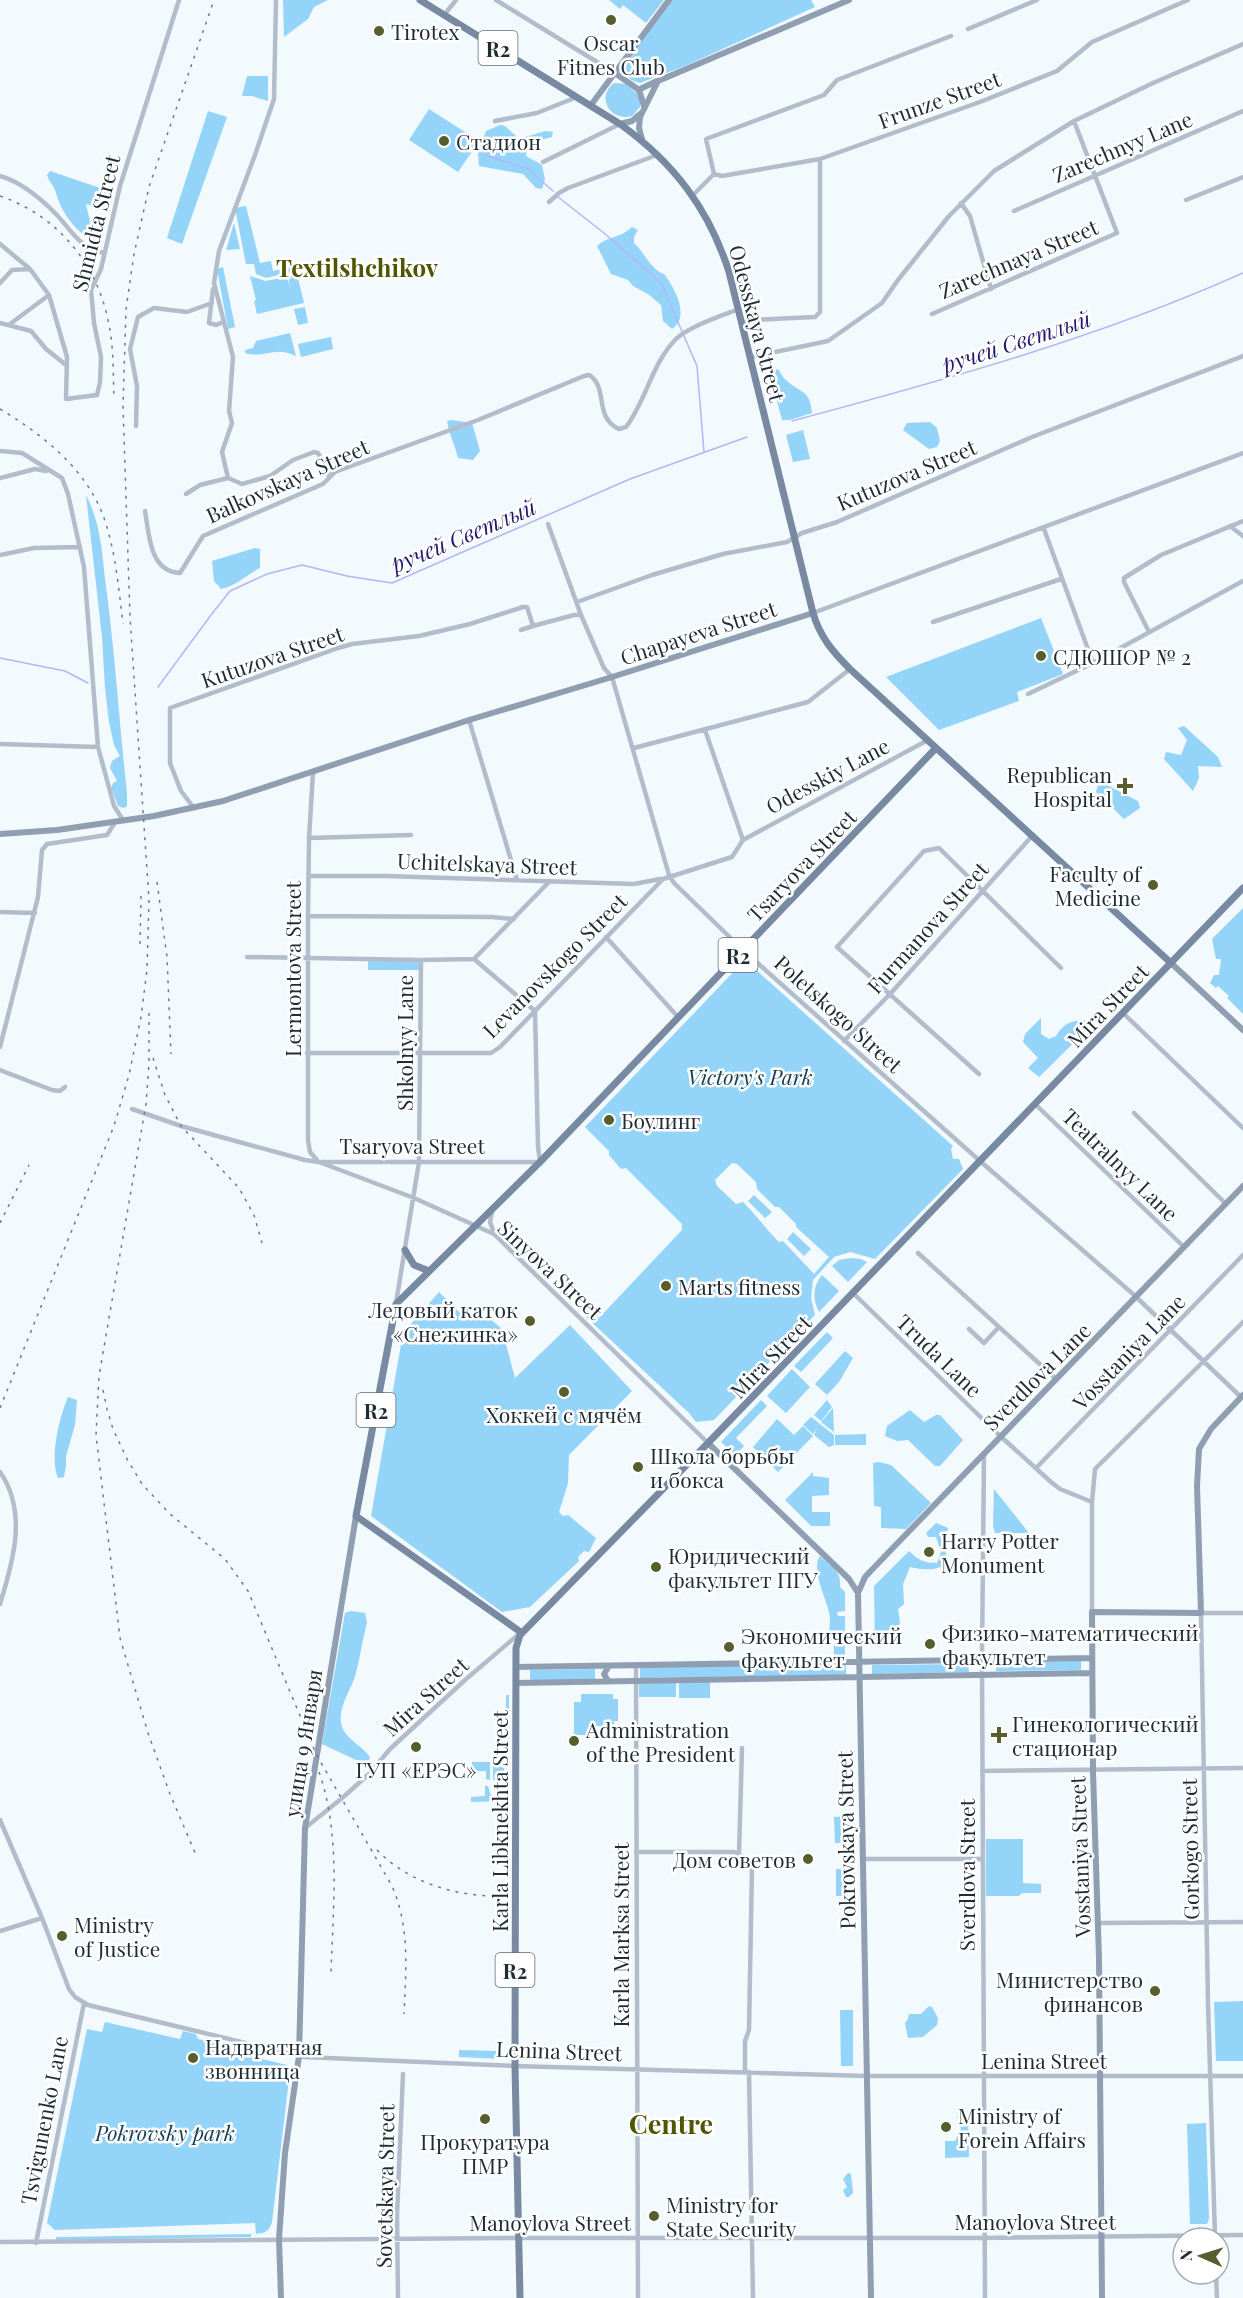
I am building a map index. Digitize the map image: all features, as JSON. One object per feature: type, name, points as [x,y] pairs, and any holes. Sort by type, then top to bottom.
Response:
[{"type":"main road","name":"Odesskaya Street","points":[[420,0],[620,124],[657,154],[693,195],[707,216],[723,252],[743,324],[813,613],[821,635],[832,651],[850,669],[936,748]]},
{"type":"main road","name":"R2","points":[[936,748],[1171,963]]},
{"type":"main road","name":"Tsaryova Street","points":[[396,1304],[540,1162],[936,748]]},
{"type":"main road","name":"Mira Street","points":[[522,1633],[1243,888]]},
{"type":"main road","points":[[405,1250],[414,1265],[429,1271]]},
{"type":"main road","name":"улица 9 Января","points":[[356,1516],[396,1304]]},
{"type":"main road","points":[[356,1516],[522,1633]]},
{"type":"main road","name":"Karla Libknekhta Street","points":[[520,2298],[515,2066],[516,1645],[522,1633]]},
{"type":"street","name":"Shmidta Street","points":[[0,244],[30,269],[49,295],[67,357],[66,399],[97,395],[101,357],[94,323],[91,290],[101,269],[126,166],[180,0]]},
{"type":"street","points":[[224,322],[216,325],[209,323],[219,251],[274,99],[276,0]]},
{"type":"street","points":[[444,15],[456,0]]},
{"type":"street","points":[[496,0],[639,90],[643,99],[639,128],[642,140]]},
{"type":"street","points":[[591,105],[669,0]]},
{"type":"street","points":[[639,90],[849,0]]},
{"type":"street","points":[[968,29],[1037,0]]},
{"type":"street","name":"Frunze Street","points":[[714,174],[722,176],[847,152],[1045,76],[1070,62],[1092,42],[1188,0]]},
{"type":"street","points":[[693,195],[714,174],[706,139],[824,95],[837,80],[951,36]]},
{"type":"street","points":[[751,357],[828,341],[882,303],[898,279],[961,203],[994,171],[1074,121],[1154,82],[1243,44]]},
{"type":"street","points":[[543,162],[620,124],[632,121],[642,110],[658,81]]},
{"type":"street","points":[[495,121],[537,113],[577,97]]},
{"type":"street","name":"Zarechnyy Lane","points":[[1014,211],[1243,111]]},
{"type":"street","points":[[1074,121],[1094,175]]},
{"type":"street","points":[[549,202],[568,189],[657,154]]},
{"type":"street","points":[[743,324],[752,320],[815,317],[820,312],[820,159]]},
{"type":"street","name":"Zarechnaya Street","points":[[932,314],[1117,233],[1094,175]]},
{"type":"street","points":[[0,176],[10,179],[39,198],[84,246],[105,253]]},
{"type":"street","points":[[1186,200],[1243,177]]},
{"type":"street","points":[[961,203],[970,216],[991,288]]},
{"type":"street","points":[[0,283],[12,270],[30,269]]},
{"type":"street","points":[[214,283],[232,357],[229,411],[232,423],[222,452],[228,478]]},
{"type":"street","points":[[10,324],[49,295]]},
{"type":"street","points":[[136,426],[137,386],[130,349],[138,317],[154,308],[187,312],[212,303]]},
{"type":"street","name":"Balkovskaya Street","points":[[145,511],[152,552],[172,572],[180,573],[203,536],[323,484],[343,469],[452,430],[544,391],[590,375],[599,385],[600,400],[609,421],[619,429],[626,427],[663,356],[680,336],[739,309]]},
{"type":"street","points":[[0,323],[31,331],[46,349],[66,365]]},
{"type":"street","name":"Kutuzova Street","points":[[577,602],[652,575],[723,554],[787,542],[1032,437],[1243,356]]},
{"type":"street","points":[[0,451],[22,453],[62,478],[84,567],[98,747],[114,806],[123,820]]},
{"type":"street","points":[[186,494],[200,485],[228,478],[242,484],[270,476],[293,460],[314,452],[318,453],[328,469],[329,478]]},
{"type":"street","name":"Chapayeva Street","points":[[0,834],[30,833],[154,816],[223,801],[469,720],[813,613],[1044,529],[1243,453]]},
{"type":"street","points":[[0,478],[35,469],[48,471]]},
{"type":"street","points":[[1149,632],[1124,578],[1161,555],[1243,521]]},
{"type":"street","name":"Poletskogo Street","points":[[548,524],[581,615],[604,668],[612,677],[669,875],[681,890],[743,950],[1137,1297],[1242,1396]]},
{"type":"street","points":[[1230,526],[1243,536]]},
{"type":"street","points":[[1044,529],[1093,663]]},
{"type":"street","points":[[0,555],[34,548],[80,547]]},
{"type":"street","points":[[933,622],[1061,579]]},
{"type":"street","points":[[1028,694],[1093,663],[1243,581]]},
{"type":"street","name":"Kutuzova Street","points":[[194,808],[181,791],[170,763],[170,708],[352,644],[419,636],[470,624],[523,607],[527,607],[533,626]]},
{"type":"street","points":[[521,630],[581,615]]},
{"type":"street","points":[[634,748],[808,702],[850,669]]},
{"type":"street","points":[[469,720],[517,879]]},
{"type":"street","points":[[669,875],[732,857],[743,840],[705,730]]},
{"type":"street","name":"Odesskiy Lane","points":[[743,840],[928,740]]},
{"type":"street","points":[[0,744],[98,747]]},
{"type":"street","name":"Lermontova Street","points":[[313,772],[309,838],[308,1147],[312,1156],[320,1162]]},
{"type":"street","points":[[0,1047],[35,913],[42,850],[46,844],[107,835],[116,821]]},
{"type":"street","points":[[309,838],[411,835]]},
{"type":"street","name":"Furmanova Street","points":[[844,1041],[891,993],[1033,835]]},
{"type":"street","points":[[979,1074],[837,947],[924,851],[939,848],[1061,968]]},
{"type":"street","name":"Levanovskogo Street","points":[[307,1053],[491,1053],[509,1039],[669,875]]},
{"type":"street","name":"Uchitelskaya Street","points":[[309,876],[517,879],[641,884],[663,879]]},
{"type":"street","points":[[474,959],[549,882]]},
{"type":"street","points":[[0,912],[35,913]]},
{"type":"street","points":[[308,916],[492,916],[514,919]]},
{"type":"street","points":[[606,937],[678,1017]]},
{"type":"street","points":[[247,957],[474,959],[535,1011],[540,1162]]},
{"type":"street","name":"Shkolnyy Lane","points":[[414,1198],[419,1162],[421,960]]},
{"type":"street","points":[[1171,963],[1243,1030]]},
{"type":"street","points":[[1123,1013],[1243,1128]]},
{"type":"street","points":[[0,1070],[52,1090],[60,1091],[65,1088]]},
{"type":"street","name":"Teatralnyy Lane","points":[[1035,1104],[1184,1247]]},
{"type":"street","name":"Sinyova Street","points":[[132,1109],[181,1126],[305,1160],[320,1162],[414,1198],[494,1234],[708,1443]]},
{"type":"street","points":[[1134,1113],[1226,1204]]},
{"type":"street","name":"Tsaryova Street","points":[[320,1162],[540,1162]]},
{"type":"street","name":"Sverdlova Lane","points":[[858,1593],[865,1577],[1243,1186]]},
{"type":"street","name":"улица 9 Января","points":[[396,1304],[414,1198]]},
{"type":"street","points":[[492,1209],[490,1222],[494,1234]]},
{"type":"street","points":[[918,1253],[1055,1378]]},
{"type":"street","name":"Vosstaniya Lane","points":[[1036,1468],[1243,1255]]},
{"type":"street","name":"Truda Lane","points":[[853,1293],[1000,1435],[1060,1489],[1092,1502]]},
{"type":"street","name":"Vosstaniya Street","points":[[1102,2298],[1098,1923],[1092,1673],[1092,1502],[1095,1469],[1243,1322]]},
{"type":"street","points":[[969,1329],[984,1343],[999,1327]]},
{"type":"street","name":"Gorkogo Street","points":[[1215,2226],[1206,1923],[1198,1459],[1199,1449],[1211,1429],[1242,1396]]},
{"type":"street","points":[[708,1443],[809,1543],[849,1579],[858,1593]]},
{"type":"street","name":"Sverdlova Street","points":[[984,1452],[982,1771],[985,2298]]},
{"type":"street","points":[[0,1472],[13,1495],[16,1536],[15,1550],[0,1604]]},
{"type":"street","name":"улица 9 Января","points":[[281,2298],[279,2239],[285,2153],[299,2056],[305,1828],[356,1516]]},
{"type":"street","name":"Pokrovskaya Street","points":[[858,1593],[871,2298]]},
{"type":"street","points":[[1092,1612],[1243,1613]]},
{"type":"street","name":"Mira Street","points":[[305,1828],[341,1800],[369,1774],[390,1749],[465,1680],[522,1633]]},
{"type":"street","points":[[516,1667],[1092,1658]]},
{"type":"street","name":"Karla Marksa Street","points":[[636,1665],[638,2298]]},
{"type":"street","points":[[608,1681],[604,1674],[609,1666]]},
{"type":"street","points":[[516,1683],[1092,1673]]},
{"type":"street","points":[[740,1854],[742,1748]]},
{"type":"street","points":[[982,1771],[1243,1767]]},
{"type":"street","points":[[0,1820],[42,1918],[69,1989],[84,2003]]},
{"type":"street","points":[[636,1852],[729,1852],[740,1854],[752,1867],[749,2030],[746,2041],[753,2298]]},
{"type":"street","points":[[862,1859],[983,1859]]},
{"type":"street","points":[[0,1931],[42,1918]]},
{"type":"street","points":[[1098,1923],[1243,1922]]},
{"type":"street","name":"Lenina Street","points":[[84,2003],[299,2056],[515,2066],[866,2076],[1243,2076]]},
{"type":"street","name":"Tsvigunenko Lane","points":[[36,2243],[84,2003]]},
{"type":"street","name":"Sovetskaya Street","points":[[398,2298],[397,2238],[403,2074]]},
{"type":"street","name":"Manoylova Street","points":[[0,2242],[397,2238],[1171,2237]]},
{"type":"green space","points":[[283,0],[328,0],[314,7],[308,19],[284,37]]},
{"type":"green space","points":[[609,0],[664,0],[646,23],[623,5],[620,9]]},
{"type":"green space","points":[[672,0],[811,0],[815,7],[685,66],[640,83],[632,80],[626,73],[627,61]]},
{"type":"green space","points":[[247,76],[268,76],[268,101],[252,96],[242,96]]},
{"type":"green space","points":[[614,83],[626,84],[640,99],[640,107],[632,116],[618,115],[608,107],[606,95]]},
{"type":"green space","name":"Стадион","points":[[429,109],[479,141],[458,172],[409,140]]},
{"type":"green space","points":[[208,111],[227,117],[182,244],[167,238]]},
{"type":"green space","points":[[500,125],[505,126],[519,139],[545,131],[553,132],[552,137],[537,141],[526,152],[526,156],[542,165],[545,179],[542,189],[536,188],[523,174],[479,166],[478,152],[486,131]]},
{"type":"green space","points":[[50,171],[112,192],[104,204],[99,207],[86,204],[90,222],[88,232],[83,234],[66,215],[48,178]]},
{"type":"green space","points":[[246,206],[260,263],[271,261],[273,271],[302,265],[303,269],[266,278],[256,274],[254,264],[246,264],[235,208]]},
{"type":"green space","points":[[234,223],[240,249],[226,250]]},
{"type":"green space","points":[[632,227],[638,230],[634,243],[651,265],[664,274],[676,294],[680,317],[678,324],[672,329],[663,321],[661,305],[628,280],[611,274],[597,246]]},
{"type":"green space","points":[[223,267],[235,327],[228,329],[217,269]]},
{"type":"green space","points":[[297,274],[304,303],[257,314],[250,276],[265,281],[287,277],[291,290],[288,276]]},
{"type":"green space","points":[[305,307],[308,323],[298,325],[294,309]]},
{"type":"green space","points":[[290,333],[296,356],[282,352],[245,353],[245,350],[253,348],[256,341]]},
{"type":"green space","points":[[331,337],[333,349],[301,357],[298,344]]},
{"type":"green space","points":[[778,369],[786,380],[807,396],[812,413],[790,420],[782,420],[771,379],[773,371]]},
{"type":"green space","points":[[447,421],[472,423],[480,451],[473,460],[458,458]]},
{"type":"green space","points":[[930,422],[937,428],[940,441],[937,447],[929,449],[903,430],[907,423]]},
{"type":"green space","points":[[803,430],[810,459],[793,462],[786,435]]},
{"type":"green space","points":[[86,495],[100,536],[103,557],[127,793],[127,806],[124,808],[118,806],[111,788],[117,781],[110,768],[112,761],[120,756],[114,745],[109,722]]},
{"type":"green space","points":[[255,548],[260,549],[260,568],[236,583],[221,589],[214,581],[212,561]]},
{"type":"green space","points":[[1041,618],[1063,674],[1017,692],[1019,701],[939,730],[886,677]]},
{"type":"green space","points":[[1184,726],[1218,757],[1222,767],[1198,766],[1199,778],[1193,791],[1164,759],[1166,752],[1181,755],[1187,740],[1178,728]]},
{"type":"green space","points":[[1099,781],[1138,801],[1140,808],[1124,819],[1096,792]]},
{"type":"green space","points":[[1243,908],[1243,1014],[1227,998],[1229,996],[1218,986],[1216,988],[1210,983],[1214,975],[1219,975],[1221,959],[1216,959],[1212,939]]},
{"type":"green space","points":[[368,960],[419,960],[419,970],[368,970]]},
{"type":"green space","name":"Victory's Park","points":[[742,963],[750,972],[755,969],[953,1146],[951,1149],[953,1159],[959,1159],[963,1169],[875,1259],[850,1252],[834,1257],[813,1280],[811,1298],[815,1315],[714,1420],[696,1422],[586,1317],[588,1307],[599,1318],[682,1230],[682,1224],[626,1168],[621,1169],[609,1155],[609,1151],[585,1127]],"holes":[[[732,1163],[737,1164],[756,1182],[757,1189],[775,1207],[779,1207],[796,1224],[796,1227],[829,1257],[814,1274],[783,1241],[779,1242],[743,1202],[736,1204],[717,1186],[715,1180]]]},
{"type":"green space","points":[[1041,1018],[1041,1034],[1049,1039],[1056,1036],[1069,1023],[1097,1020],[1039,1077],[1028,1068],[1038,1058],[1023,1042],[1025,1034]]},
{"type":"green space","points":[[754,1195],[772,1212],[765,1218],[748,1201]]},
{"type":"green space","points":[[793,1232],[811,1249],[804,1256],[787,1239]]},
{"type":"green space","points":[[851,1258],[867,1262],[848,1282],[832,1266],[839,1260]]},
{"type":"green space","points":[[822,1275],[839,1291],[819,1312],[814,1293]]},
{"type":"green space","points":[[439,1292],[467,1320],[487,1316],[502,1329],[515,1378],[570,1325],[632,1391],[569,1455],[568,1483],[559,1512],[563,1516],[568,1515],[596,1538],[589,1552],[584,1551],[578,1557],[579,1561],[530,1607],[502,1612],[371,1516],[403,1333]]},
{"type":"green space","points":[[827,1332],[833,1338],[801,1372],[794,1366]]},
{"type":"green space","points":[[845,1351],[853,1358],[839,1382],[827,1395],[815,1384]]},
{"type":"green space","points":[[792,1369],[810,1387],[786,1413],[767,1396]]},
{"type":"green space","points":[[68,1397],[77,1400],[75,1425],[66,1456],[64,1477],[58,1478],[55,1448],[59,1425]]},
{"type":"green space","points":[[761,1400],[767,1406],[736,1438],[744,1446],[735,1455],[721,1442]]},
{"type":"green space","points":[[827,1400],[832,1407],[821,1421],[814,1415]]},
{"type":"green space","points":[[833,1408],[834,1432],[821,1422]]},
{"type":"green space","points":[[910,1410],[924,1422],[940,1415],[963,1440],[940,1466],[935,1466],[908,1440],[897,1441],[885,1436],[887,1426]]},
{"type":"green space","points":[[811,1417],[834,1435],[834,1445],[829,1447],[814,1435],[817,1429],[813,1434],[803,1425]]},
{"type":"green space","points":[[777,1419],[794,1435],[803,1426],[813,1436],[778,1472],[753,1447]]},
{"type":"green space","points":[[866,1434],[866,1445],[835,1445],[835,1435]]},
{"type":"green space","points":[[873,1463],[891,1465],[931,1503],[906,1529],[881,1528],[881,1507],[874,1506]]},
{"type":"green space","points":[[813,1472],[813,1476],[829,1478],[829,1495],[812,1496],[812,1512],[830,1512],[830,1526],[811,1526],[785,1500]]},
{"type":"green space","points":[[994,1489],[1029,1533],[995,1533],[993,1526]]},
{"type":"green space","points":[[936,1523],[948,1528],[945,1549],[948,1564],[929,1569],[910,1567],[903,1584],[904,1604],[898,1609],[900,1622],[898,1629],[887,1632],[880,1647],[875,1647],[874,1586],[909,1551],[922,1560],[937,1563],[941,1552],[936,1537],[928,1537],[926,1533]]},
{"type":"green space","points":[[820,1556],[837,1572],[840,1587],[845,1592],[845,1611],[837,1612],[838,1616],[845,1616],[845,1633],[839,1633],[838,1636],[845,1636],[845,1656],[834,1656],[834,1637],[829,1637],[829,1610],[820,1586],[817,1569]]},
{"type":"green space","points":[[351,1611],[365,1613],[367,1622],[354,1680],[344,1701],[341,1724],[346,1734],[370,1757],[368,1762],[356,1760],[322,1744],[345,1613]]},
{"type":"green space","points":[[1081,1661],[1081,1670],[996,1671],[996,1662]]},
{"type":"green space","points":[[846,1664],[846,1675],[640,1678],[640,1667]]},
{"type":"green space","points":[[968,1664],[969,1672],[872,1674],[872,1665]]},
{"type":"green space","points":[[595,1669],[595,1680],[530,1681],[530,1670]]},
{"type":"green space","points":[[710,1682],[710,1698],[679,1698],[679,1683]]},
{"type":"green space","points":[[639,1683],[676,1683],[676,1697],[639,1697]]},
{"type":"green space","points":[[581,1694],[613,1694],[613,1699],[618,1699],[618,1721],[614,1721],[614,1726],[597,1726],[597,1735],[574,1735],[574,1702],[581,1702]]},
{"type":"green space","points":[[506,1695],[509,1695],[509,1753],[506,1755]]},
{"type":"green space","points":[[472,1762],[490,1762],[490,1780],[486,1779],[486,1771],[472,1771]]},
{"type":"green space","points":[[493,1762],[504,1762],[504,1781],[493,1780]]},
{"type":"green space","points":[[485,1786],[488,1786],[491,1796],[497,1798],[503,1795],[506,1786],[506,1801],[471,1802],[471,1797],[485,1796]]},
{"type":"green space","points":[[846,1816],[847,1834],[839,1843],[835,1843],[834,1817]]},
{"type":"green space","points":[[986,1839],[1023,1839],[1023,1883],[1041,1884],[1041,1893],[986,1896]]},
{"type":"green space","points":[[836,1869],[840,1869],[848,1876],[848,1896],[836,1896]]},
{"type":"green space","points":[[1243,2001],[1243,2061],[1216,2061],[1214,2002]]},
{"type":"green space","points":[[929,2006],[938,2018],[937,2025],[923,2037],[908,2038],[905,2023],[909,2014],[921,2014]]},
{"type":"green space","points":[[840,2010],[853,2010],[853,2066],[841,2066]]},
{"type":"green space","name":"Pokrovsky park","points":[[105,2022],[180,2039],[183,2031],[196,2034],[198,2039],[202,2040],[207,2037],[218,2040],[216,2048],[287,2065],[290,2071],[272,2222],[267,2231],[256,2234],[255,2223],[55,2230],[47,2223],[87,2029],[102,2032]]},
{"type":"green space","points":[[459,2050],[500,2051],[500,2059],[459,2057]]},
{"type":"green space","points":[[957,2116],[968,2116],[969,2157],[945,2158],[945,2141],[955,2141],[961,2129]]},
{"type":"green space","points":[[1206,2123],[1209,2219],[1207,2224],[1190,2224],[1187,2124]]},
{"type":"green space","points":[[848,2173],[851,2174],[853,2193],[846,2197],[843,2190],[847,2187],[843,2179]]},
{"type":"green space","points":[[251,2234],[251,2237],[56,2240],[56,2237]]},
{"type":"waterway","points":[[485,155],[528,169],[553,191]]},
{"type":"waterway","points":[[558,197],[604,233],[661,283],[697,366],[704,452]]},
{"type":"waterway","name":"ручей Светлый","points":[[792,421],[907,390],[1077,338],[1243,273]]},
{"type":"waterway","name":"ручей Светлый","points":[[158,687],[230,591],[267,574],[302,565],[347,576],[392,583],[630,479],[747,437]]},
{"type":"waterway","name":"ручей Светлый","points":[[0,658],[65,671],[88,683]]},
{"type":"railway","points":[[0,1408],[114,1126],[129,1075],[141,1017],[147,970],[149,900],[130,617],[123,406],[126,309],[134,254],[149,187],[214,0]]},
{"type":"railway","points":[[0,196],[20,204],[56,228],[83,260],[94,279],[110,330],[114,399]]},
{"type":"railway","points":[[0,409],[33,431],[64,457],[89,488],[99,505],[112,548],[123,624]]},
{"type":"railway","points":[[157,882],[167,957],[171,1054]]},
{"type":"railway","points":[[140,944],[141,896]]},
{"type":"railway","points":[[149,1013],[146,1104],[99,1376],[96,1435],[120,1638],[148,1733],[170,1794],[196,1855]]},
{"type":"railway","points":[[153,1058],[165,1095],[181,1126],[239,1188],[254,1215],[262,1243]]},
{"type":"railway","points":[[0,1223],[29,1165]]},
{"type":"railway","points":[[103,1390],[113,1429],[142,1484],[170,1514],[225,1559],[248,1591],[316,1754],[392,1886],[402,1917],[406,1949],[404,2014]]},
{"type":"railway","points":[[319,1772],[326,1796],[333,1846],[334,1897],[331,1973]]},
{"type":"railway","points":[[377,1850],[402,1870],[430,1884],[461,1893],[493,1896]]},
{"type":"place","name":"Oscar Fitnes Club","points":[[611,20]]},
{"type":"place","name":"Tirotex","points":[[379,31]]},
{"type":"place","name":"Стадион","points":[[444,141]]},
{"type":"place","name":"СДЮШОР № 2","points":[[1041,656]]},
{"type":"place","name":"Republican Hospital","points":[[1125,786]]},
{"type":"place","name":"Faculty of Medicine","points":[[1153,885]]},
{"type":"place","name":"Боулинг","points":[[609,1120]]},
{"type":"place","name":"Marts fitness","points":[[666,1286]]},
{"type":"place","name":"Ледовый каток «Снежинка»","points":[[530,1321]]},
{"type":"place","name":"Хоккей с мячём","points":[[564,1392]]},
{"type":"place","name":"Школа борьбы и бокса","points":[[638,1467]]},
{"type":"place","name":"Harry Potter Monument","points":[[929,1552]]},
{"type":"place","name":"Юридический факультет ПГУ","points":[[656,1567]]},
{"type":"place","name":"Физико-математический факультет","points":[[930,1644]]},
{"type":"place","name":"Экономический факультет","points":[[729,1647]]},
{"type":"place","name":"Гинекологический стационар","points":[[999,1735]]},
{"type":"place","name":"Administration of the President","points":[[574,1741]]},
{"type":"place","name":"ГУП «ЕРЭС»","points":[[416,1747]]},
{"type":"place","name":"Дом советов","points":[[808,1859]]},
{"type":"place","name":"Ministry of Justice","points":[[62,1936]]},
{"type":"place","name":"Министерство финансов","points":[[1155,1991]]},
{"type":"place","name":"Надвратная звонница","points":[[193,2058]]},
{"type":"place","name":"Прокуратура ПМР","points":[[485,2119]]},
{"type":"place","name":"Ministry of Forein Affairs","points":[[946,2127]]},
{"type":"place","name":"Ministry for State Security","points":[[654,2216]]},
{"type":"district","name":"Textilshchikov","points":[[357,267]]},
{"type":"district","name":"Centre","points":[[671,2123]]}]
